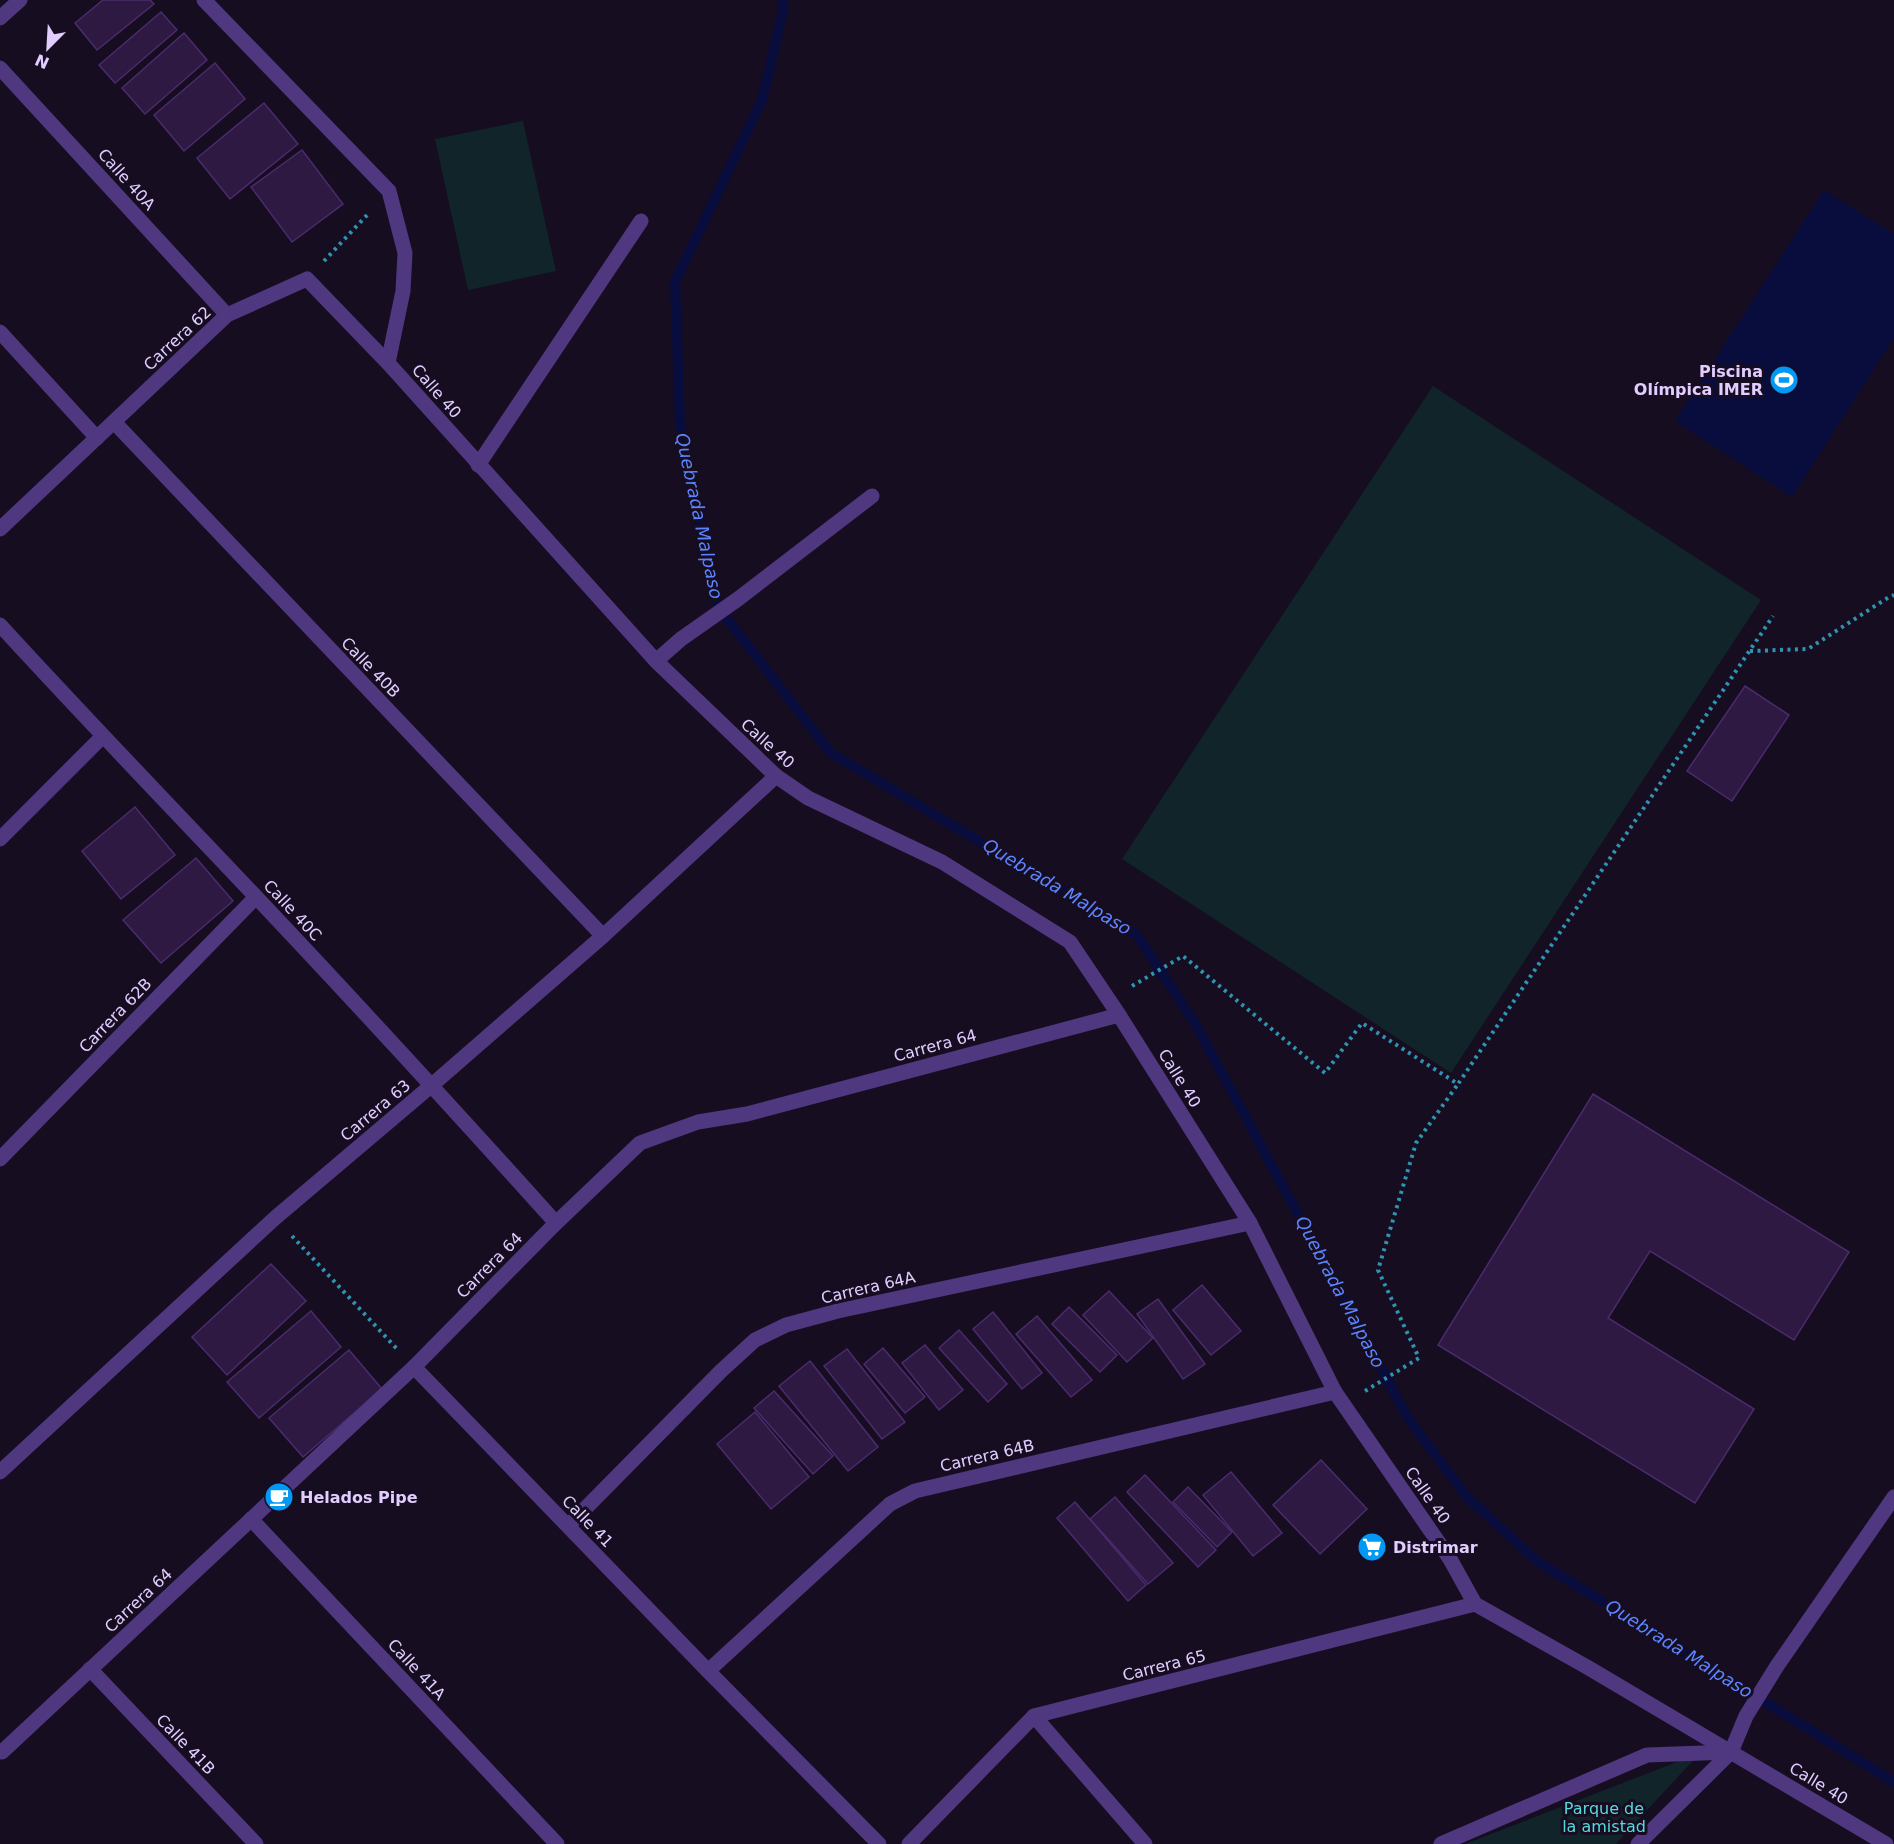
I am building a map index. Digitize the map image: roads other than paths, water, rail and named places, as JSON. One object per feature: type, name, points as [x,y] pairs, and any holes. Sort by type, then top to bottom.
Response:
[{"type":"street","points":[[0,18],[20,0]]},
{"type":"street","name":"Calle 40","points":[[204,0],[389,191],[405,253],[403,291],[388,363]]},
{"type":"street","name":"Calle 40A","points":[[0,68],[227,315]]},
{"type":"street","points":[[478,465],[641,221]]},
{"type":"street","name":"Calle 40","points":[[307,279],[388,363],[656,661],[776,777],[808,798],[942,862],[1070,942],[1119,1015],[1250,1223],[1335,1392],[1450,1559],[1475,1604],[1886,1844]]},
{"type":"street","name":"Carrera 62","points":[[0,529],[227,315],[307,279]]},
{"type":"street","points":[[0,332],[96,438]]},
{"type":"street","name":"Calle 40B","points":[[114,422],[603,936]]},
{"type":"street","points":[[656,661],[681,639],[738,599],[872,496]]},
{"type":"street","name":"Calle 40C","points":[[0,625],[102,737],[432,1085],[556,1223]]},
{"type":"street","points":[[0,839],[102,737]]},
{"type":"street","name":"Carrera 63","points":[[0,1472],[275,1218],[603,936],[776,777]]},
{"type":"street","name":"Carrera 62B","points":[[0,1159],[256,897]]},
{"type":"street","name":"Carrera 64","points":[[2,1752],[414,1367],[556,1223],[640,1143],[698,1122],[747,1114],[1119,1015]]},
{"type":"street","name":"Carrera 64A","points":[[568,1526],[721,1371],[755,1340],[786,1325],[838,1311],[1250,1223]]},
{"type":"street","name":"Calle 41","points":[[414,1367],[879,1844]]},
{"type":"street","name":"Carrera 64B","points":[[708,1671],[890,1504],[915,1491],[1335,1392]]},
{"type":"street","points":[[1638,1844],[1731,1752],[1746,1716],[1777,1665],[1894,1497]]},
{"type":"street","name":"Calle 41A","points":[[251,1519],[557,1844]]},
{"type":"street","name":"Carrera 65","points":[[1034,1716],[1475,1604]]},
{"type":"street","name":"Calle 41B","points":[[90,1669],[256,1844]]},
{"type":"street","points":[[909,1844],[1034,1716],[1145,1844]]},
{"type":"street","points":[[1441,1844],[1647,1755],[1731,1752]]},
{"type":"waterway","name":"Quebrada Malpaso","points":[[782,0],[784,6],[762,100],[675,282],[680,424],[718,607],[831,753],[1137,935],[1196,1025],[1408,1418],[1466,1496],[1537,1561],[1894,1782]]},
{"type":"place","name":"Piscina Olímpica IMER","points":[[1784,380]]},
{"type":"place","name":"Helados Pipe","points":[[279,1497]]},
{"type":"place","name":"Distrimar","points":[[1372,1547]]},
{"type":"park label","name":"Parque de la amistad","points":[[1604,1817]]}]
